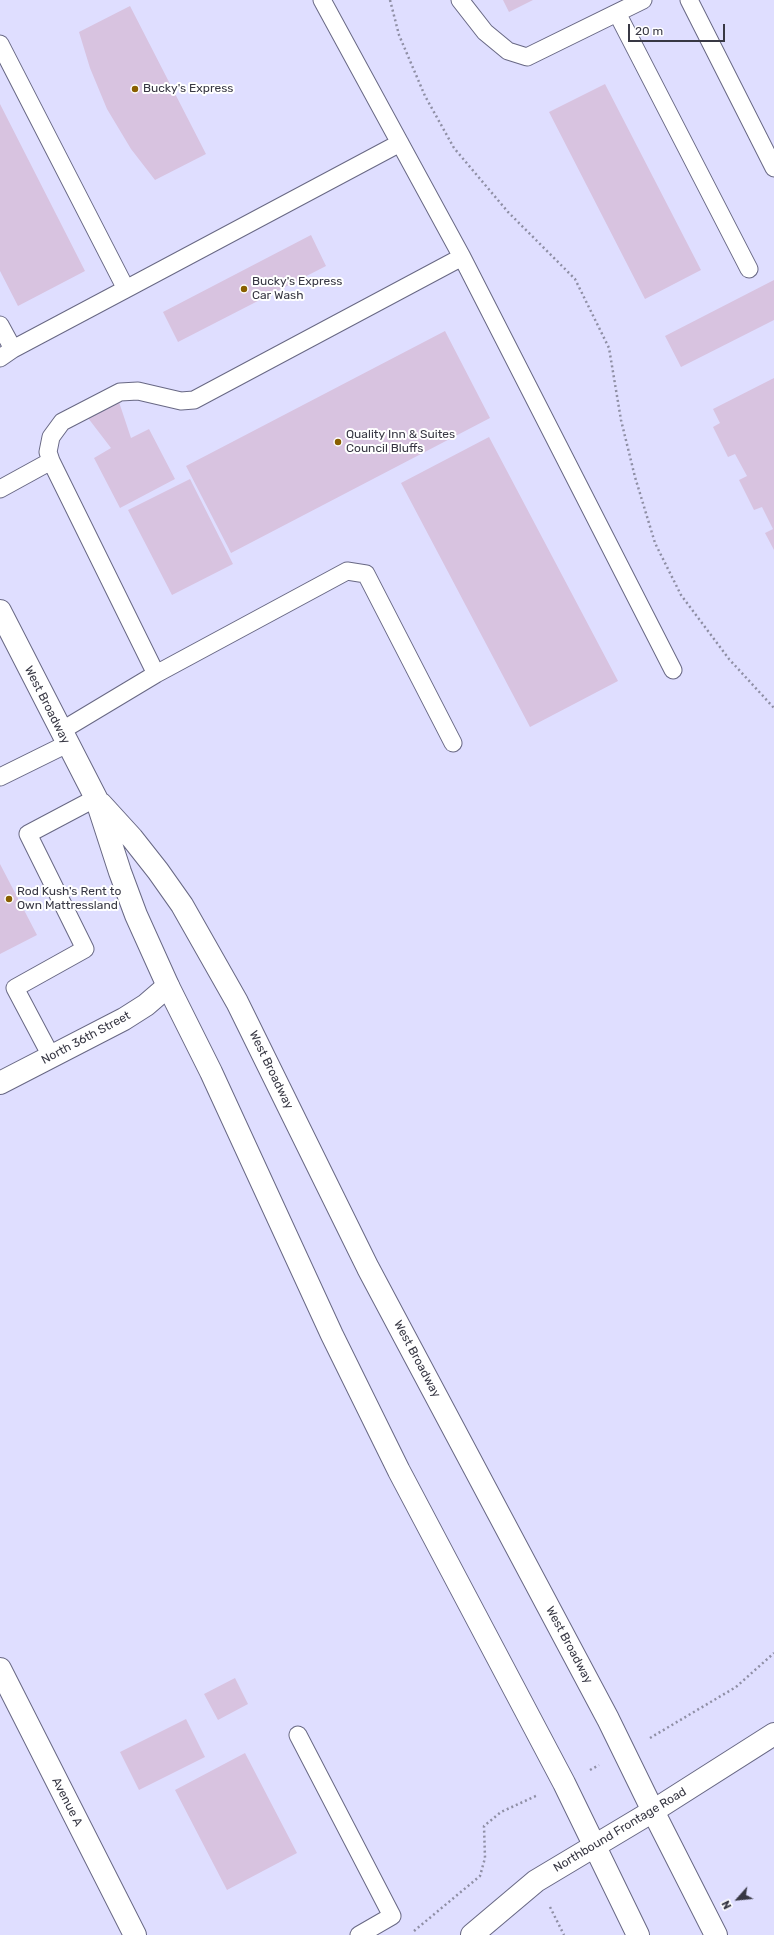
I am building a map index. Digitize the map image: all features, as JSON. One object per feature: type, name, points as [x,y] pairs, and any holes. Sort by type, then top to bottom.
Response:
[{"type":"main road","name":"West Broadway","points":[[0,611],[96,798],[127,893],[168,986],[217,1087],[332,1335],[395,1464],[564,1783],[638,1935]]},
{"type":"main road","name":"West Broadway","points":[[96,798],[158,870],[182,905],[218,968],[260,1047],[368,1268],[608,1718],[716,1935]]},
{"type":"main road","name":"North 36th Street","points":[[0,1083],[124,1019],[146,1005],[168,986]]},
{"type":"main road","name":"Avenue A","points":[[0,1669],[135,1935]]},
{"type":"main road","name":"Northbound Frontage Road","points":[[472,1935],[536,1881],[653,1811],[774,1734]]},
{"type":"lane","points":[[322,0],[462,257],[673,670]]},
{"type":"lane","points":[[460,0],[485,32],[508,51],[527,57],[643,0]]},
{"type":"lane","points":[[689,0],[774,168]]},
{"type":"lane","points":[[617,13],[749,269]]},
{"type":"lane","points":[[0,44],[126,289]]},
{"type":"lane","points":[[0,325],[6,354],[400,143]]},
{"type":"lane","points":[[156,674],[51,461],[48,452],[51,437],[62,422],[120,392],[138,391],[181,401],[194,400],[462,257]]},
{"type":"lane","points":[[0,489],[51,461]]},
{"type":"lane","points":[[0,777],[64,737],[156,674],[347,571],[366,574],[454,743]]},
{"type":"lane","points":[[51,1056],[15,988],[85,949],[28,834],[96,798]]},
{"type":"lane","points":[[298,1735],[392,1916],[359,1935]]},
{"type":"path","points":[[390,0],[399,35],[425,96],[454,148],[508,212],[575,279],[609,348],[621,420],[635,477],[655,543],[682,595],[729,659],[774,708]]},
{"type":"building","points":[[503,0],[533,0],[509,12]]},
{"type":"building","name":"Bucky's Express","points":[[130,6],[206,154],[155,180],[131,149],[107,109],[90,68],[79,32]]},
{"type":"building","points":[[605,84],[701,270],[645,299],[549,112]]},
{"type":"building","points":[[0,104],[85,271],[18,306],[0,271]]},
{"type":"building","name":"Bucky's Express Car Wash","points":[[311,235],[326,266],[178,342],[163,312]]},
{"type":"building","points":[[774,280],[774,320],[681,367],[665,336]]},
{"type":"building","name":"Quality Inn & Suites Council Bluffs","points":[[445,331],[490,418],[231,553],[186,466]]},
{"type":"building","points":[[774,378],[774,550],[765,533],[773,529],[762,507],[754,510],[739,480],[747,476],[735,454],[728,457],[713,427],[720,423],[713,409]]},
{"type":"building","points":[[119,402],[131,438],[149,429],[175,479],[120,508],[94,458],[111,448],[88,418]]},
{"type":"building","points":[[489,437],[618,681],[530,727],[401,483]]},
{"type":"building","points":[[190,479],[233,564],[172,595],[128,510]]},
{"type":"building","name":"Rod Kush's Rent to Own Mattressland","points":[[0,864],[37,935],[0,954]]},
{"type":"building","points":[[235,1678],[248,1704],[218,1720],[204,1694]]},
{"type":"building","points":[[186,1719],[205,1757],[139,1790],[120,1752]]},
{"type":"building","points":[[245,1753],[297,1853],[227,1890],[175,1790]]},
{"type":"place","name":"Bucky's Express","points":[[135,89]]},
{"type":"place","name":"Bucky's Express Car Wash","points":[[244,289]]},
{"type":"place","name":"Quality Inn & Suites Council Bluffs","points":[[338,442]]},
{"type":"place","name":"Rod Kush's Rent to Own Mattressland","points":[[9,899]]}]
